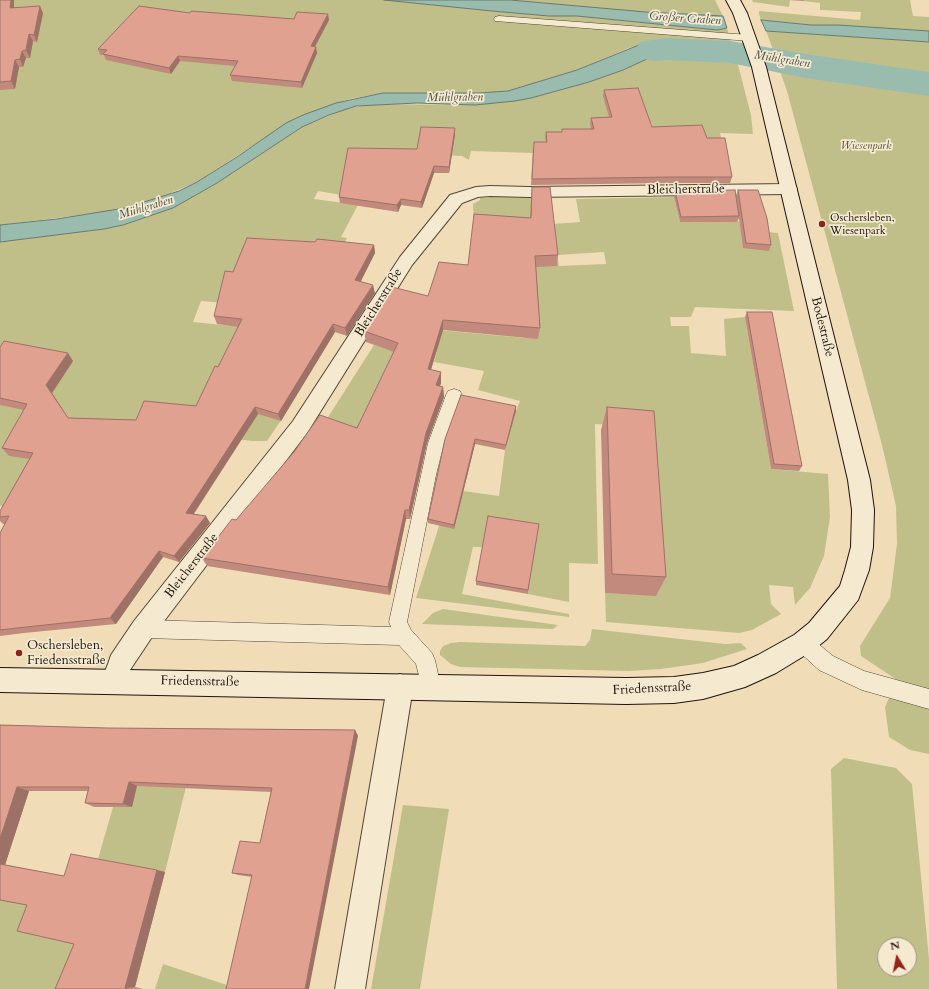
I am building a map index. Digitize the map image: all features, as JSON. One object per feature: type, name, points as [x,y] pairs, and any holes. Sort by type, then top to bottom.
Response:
[{"type":"main road","name":"Bodestraße","points":[[733,0],[740,14],[759,67],[859,480],[863,510],[862,547],[850,592],[818,631],[804,643]]},
{"type":"main road","name":"Bleicherstraße","points":[[114,681],[120,664],[143,629],[300,428],[406,261],[456,199],[476,192],[490,191],[529,192],[789,189]]},
{"type":"main road","name":"Friedensstraße","points":[[0,680],[626,691],[674,690],[703,686],[736,678],[767,664],[804,643]]},
{"type":"main road","points":[[350,989],[400,687]]},
{"type":"lane","points":[[499,19],[749,38]]},
{"type":"lane","points":[[431,688],[425,660],[404,636],[398,622],[428,476],[436,444],[454,395]]},
{"type":"lane","points":[[143,629],[404,636]]},
{"type":"lane","points":[[804,643],[826,663],[862,680],[929,699]]},
{"type":"green space","points":[[0,0],[384,0],[549,16],[577,16],[718,30],[727,28],[732,45],[667,42],[648,43],[629,48],[577,70],[508,91],[478,93],[383,93],[350,99],[294,119],[197,182],[156,199],[125,208],[97,213],[0,225]]},
{"type":"green space","points":[[510,0],[715,0],[723,16],[646,12]]},
{"type":"green space","points":[[752,0],[790,0],[789,7],[753,2]]},
{"type":"green space","points":[[803,0],[910,0],[913,16],[929,17],[929,31],[838,25],[811,25],[761,20],[759,11],[860,20],[861,12],[820,10],[820,3]]},
{"type":"green space","points":[[766,31],[929,42],[929,77],[822,63],[775,55]]},
{"type":"green space","points":[[664,55],[737,61],[751,115],[753,134],[720,133],[723,145],[655,134],[651,122],[590,124],[596,147],[533,148],[533,153],[471,151],[469,160],[462,156],[437,155],[352,197],[318,191],[314,199],[358,205],[341,237],[347,238],[344,244],[249,305],[201,301],[193,322],[242,327],[286,413],[267,441],[252,441],[140,427],[50,462],[27,504],[0,506],[0,242],[104,229],[123,225],[173,208],[217,183],[302,127],[348,108],[372,104],[475,105],[531,98],[589,82],[623,70],[647,59]]},
{"type":"green space","name":"Wiesenpark","points":[[779,68],[929,90],[929,754],[910,750],[889,737],[885,707],[897,680],[861,656],[860,646],[890,598],[897,544],[896,506],[882,445],[787,91]]},
{"type":"green space","points":[[674,197],[680,222],[764,221],[766,232],[778,233],[794,311],[695,307],[691,317],[670,317],[671,326],[689,326],[691,353],[726,356],[724,319],[745,317],[771,469],[828,474],[830,517],[824,556],[810,588],[795,605],[793,587],[769,585],[771,604],[781,614],[752,630],[739,633],[606,622],[605,593],[656,595],[645,427],[595,424],[598,564],[569,563],[569,602],[528,594],[538,529],[483,547],[473,547],[462,594],[569,614],[569,617],[416,598],[439,526],[463,491],[499,496],[505,450],[520,401],[478,390],[484,371],[434,362],[437,351],[427,329],[525,338],[474,225],[473,204],[480,200],[480,198],[552,198],[552,224],[580,222],[576,199]],"holes":[[[604,252],[606,264],[559,266],[557,255]]]},
{"type":"green space","points":[[374,345],[399,353],[372,442],[323,425]]},
{"type":"green space","points":[[443,609],[558,625],[553,629],[422,624],[433,613]]},
{"type":"green space","points":[[592,629],[725,644],[741,643],[747,649],[703,663],[661,669],[629,671],[460,667],[451,664],[440,655],[440,651],[443,646],[460,642],[585,646],[590,640]]},
{"type":"green space","points":[[199,734],[165,872],[98,859],[113,807],[132,807],[137,785]]},
{"type":"green space","points":[[844,758],[896,768],[912,784],[929,959],[929,989],[837,989],[831,769]]},
{"type":"green space","points":[[403,805],[449,809],[420,989],[371,989]]},
{"type":"green space","points":[[0,900],[39,907],[93,946],[66,989],[0,989]]},
{"type":"green space","points":[[163,964],[233,987],[232,989],[155,989]]},
{"type":"water","name":"Großer Graben","points":[[384,0],[510,0],[646,12],[723,16],[727,28],[718,30],[577,16],[549,16]]},
{"type":"water","points":[[761,20],[811,25],[838,25],[929,31],[929,42],[766,31]]},
{"type":"water","points":[[667,42],[732,45],[737,61],[664,55],[647,59],[623,70],[589,82],[515,101],[475,105],[417,103],[356,106],[329,115],[302,127],[217,183],[173,208],[123,225],[104,229],[0,242],[0,225],[57,219],[125,208],[179,191],[197,182],[237,157],[286,123],[336,103],[383,93],[478,93],[508,91],[577,70],[639,45]]},
{"type":"water","points":[[775,55],[822,63],[929,77],[929,90],[779,68]]},
{"type":"building","points":[[0,0],[11,0],[10,8],[40,6],[34,35],[29,34],[26,50],[22,51],[20,59],[15,60],[11,81],[0,82]]},
{"type":"building","points":[[139,6],[190,13],[191,11],[294,19],[297,12],[328,14],[311,46],[316,47],[301,82],[230,75],[238,61],[178,56],[169,68],[103,54],[107,50],[98,49]]},
{"type":"building","points":[[638,88],[652,127],[702,125],[707,138],[725,138],[732,177],[532,179],[534,142],[547,142],[546,132],[562,132],[562,129],[594,129],[591,118],[612,117],[604,90]]},
{"type":"building","points":[[421,127],[455,128],[449,167],[434,166],[421,202],[401,199],[397,205],[339,197],[348,148],[417,149]]},
{"type":"building","points":[[532,187],[550,187],[558,255],[535,256],[540,328],[443,320],[428,369],[441,372],[436,385],[443,387],[426,433],[409,510],[405,510],[388,587],[202,558],[232,519],[236,520],[294,452],[320,415],[357,428],[398,343],[364,331],[392,287],[428,296],[439,262],[468,265],[474,214],[531,218]]},
{"type":"building","points":[[735,190],[739,216],[681,217],[675,191]]},
{"type":"building","points":[[738,190],[758,190],[767,218],[771,245],[746,243]]},
{"type":"building","points":[[247,238],[315,242],[317,239],[374,245],[355,280],[373,285],[345,328],[333,324],[278,414],[255,407],[186,513],[206,516],[174,556],[159,551],[110,618],[0,630],[0,533],[9,516],[0,517],[0,511],[33,453],[2,448],[27,404],[0,398],[0,347],[4,341],[68,353],[46,385],[68,418],[136,420],[144,401],[196,406],[215,366],[218,367],[242,319],[214,316],[225,271],[233,272]]},
{"type":"building","points":[[747,312],[772,312],[802,466],[774,464]]},
{"type":"building","points":[[461,395],[516,406],[506,445],[475,439],[454,525],[428,519],[445,439]]},
{"type":"building","points":[[607,407],[654,411],[666,577],[612,574]]},
{"type":"building","points":[[488,516],[539,524],[528,590],[476,581]]},
{"type":"building","points":[[0,725],[107,728],[355,730],[305,989],[226,989],[252,875],[232,873],[240,841],[260,843],[272,788],[129,782],[123,804],[85,803],[89,787],[17,787],[0,839]]},
{"type":"building","points":[[71,854],[157,870],[125,988],[128,989],[55,989],[74,944],[17,931],[27,905],[0,900],[0,864],[64,876]]},
{"type":"waterway","name":"Mühlgraben","points":[[654,50],[665,49],[730,52],[806,66],[929,84]]},
{"type":"place","name":"Oschersleben, Wiesenpark","points":[[822,224]]},
{"type":"place","name":"Oschersleben, Friedensstraße","points":[[19,653]]}]
